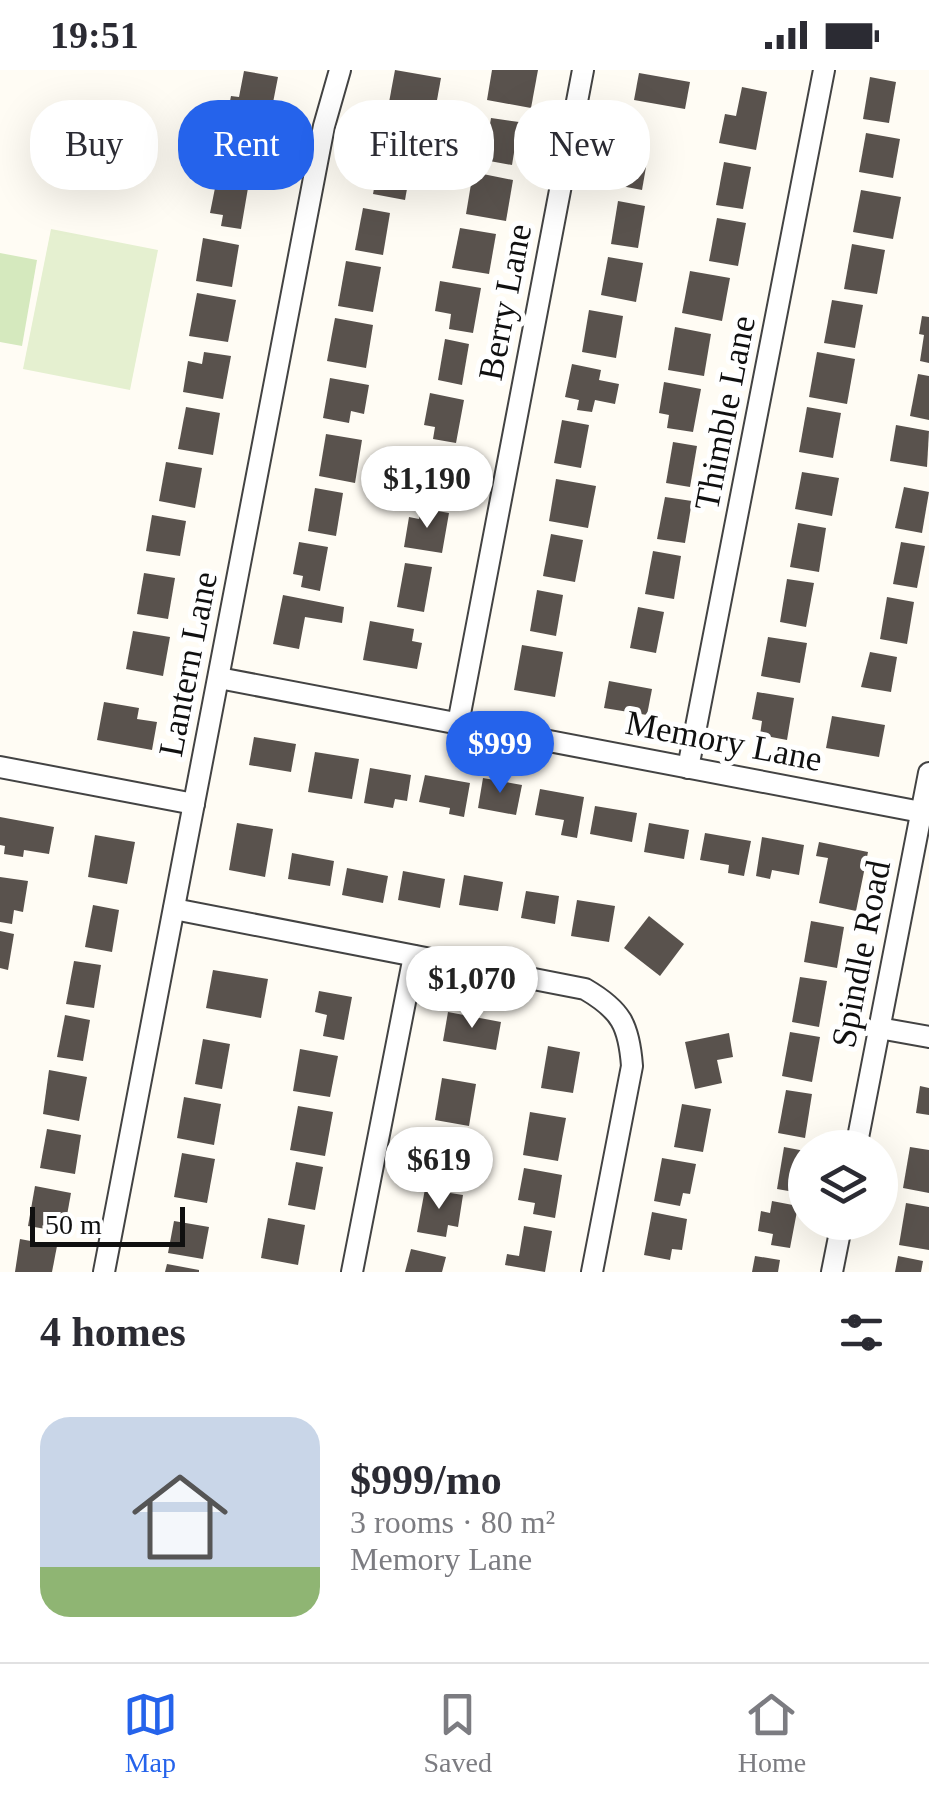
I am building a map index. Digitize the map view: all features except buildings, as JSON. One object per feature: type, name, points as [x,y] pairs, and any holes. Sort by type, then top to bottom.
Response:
[{"type":"street","name":"Lantern Lane","points":[[104,1272],[324,126],[340,70]]},
{"type":"street","name":"Berry Lane","points":[[458,724],[583,70]]},
{"type":"street","name":"Thimble Lane","points":[[688,768],[824,70]]},
{"type":"street","name":"Memory Lane","points":[[219,678],[922,812]]},
{"type":"street","points":[[0,767],[194,804]]},
{"type":"street","name":"Spindle Road","points":[[860,1130],[929,773]]},
{"type":"street","points":[[174,908],[585,989],[606,1002],[630,1036],[632,1066],[592,1272]]},
{"type":"street","points":[[352,1272],[414,956]]},
{"type":"street","points":[[880,1028],[929,1038]]},
{"type":"street","points":[[832,1272],[838,1240]]},
{"type":"green space","points":[[51,229],[158,250],[130,390],[23,369]]},
{"type":"green space","points":[[0,253],[37,260],[22,346],[0,342]]}]
